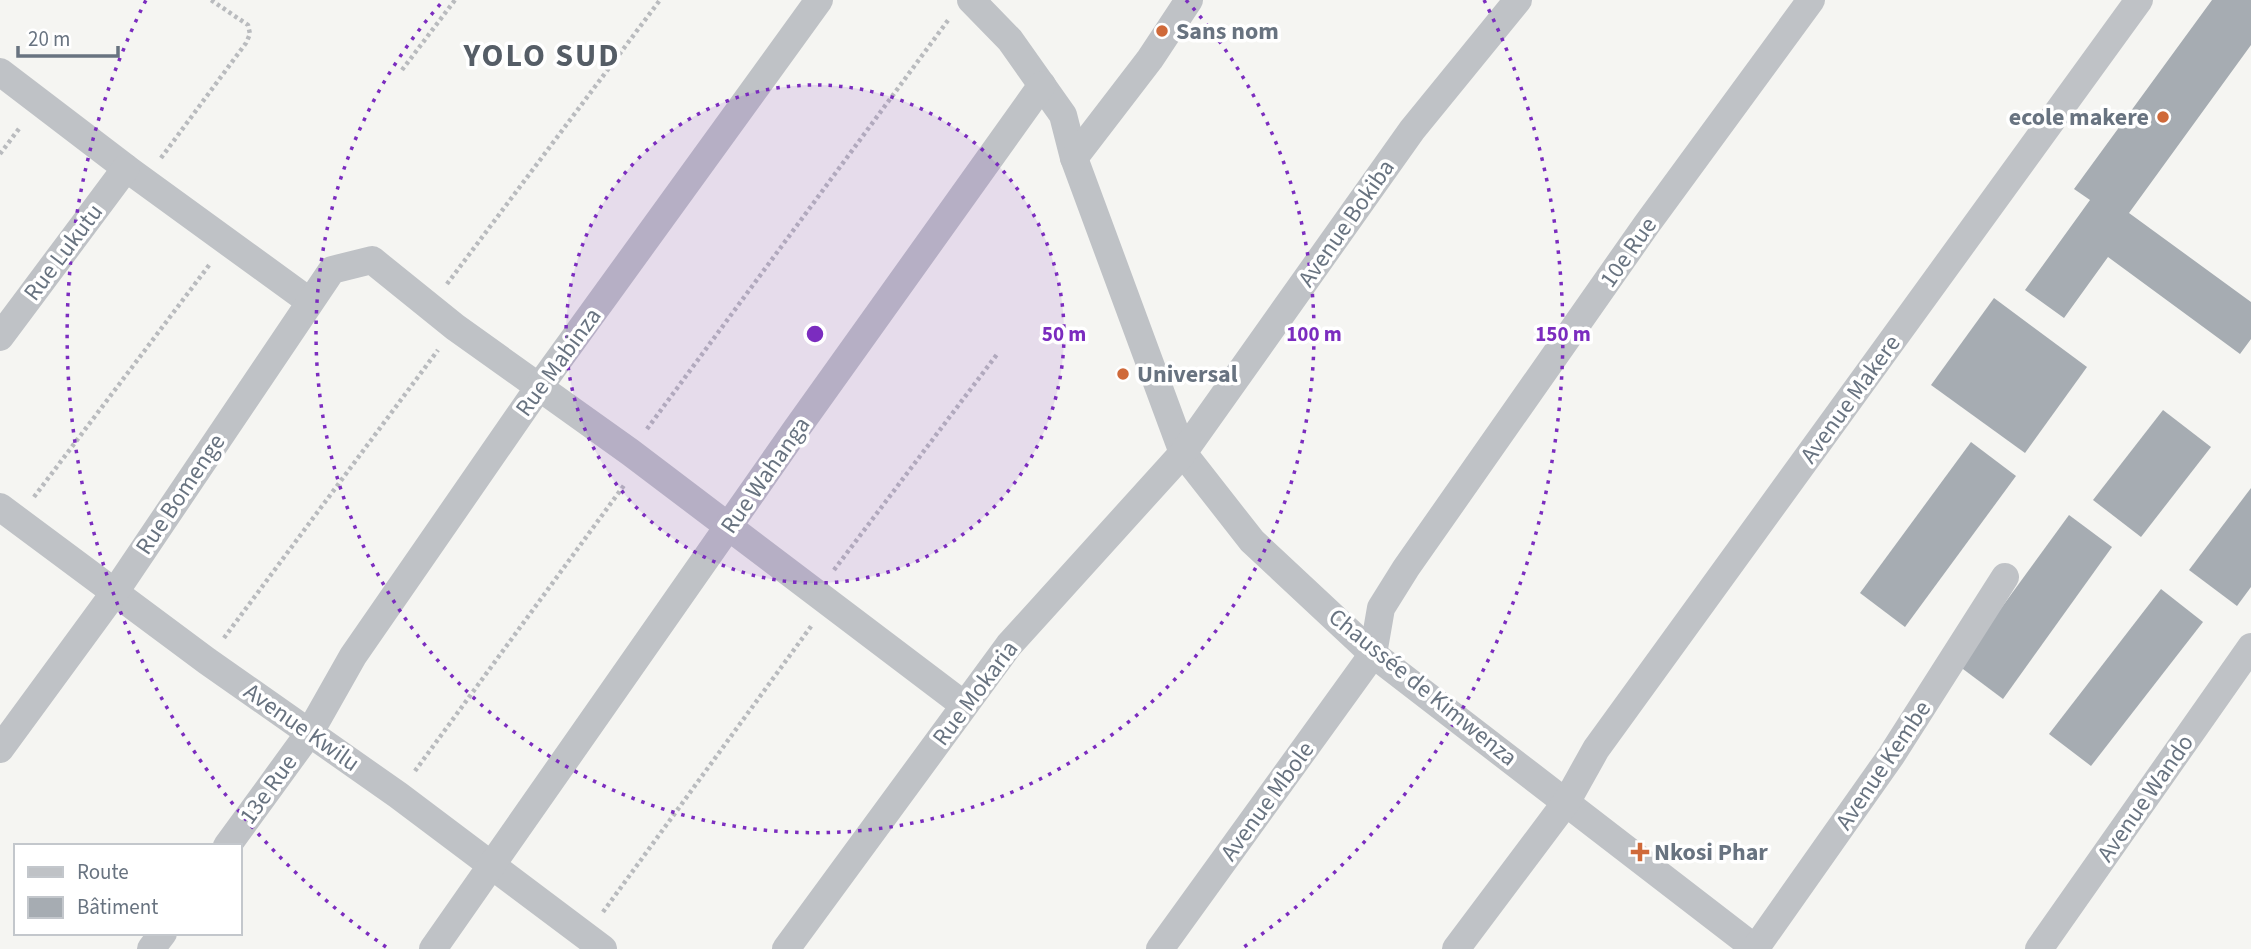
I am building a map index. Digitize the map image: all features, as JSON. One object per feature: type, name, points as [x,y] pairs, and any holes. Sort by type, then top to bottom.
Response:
[{"type":"street","name":"Rue Mabinza","points":[[310,732],[353,656],[540,387],[819,0]]},
{"type":"street","points":[[1074,158],[1150,59],[1189,0]]},
{"type":"street","name":"Avenue Bokiba","points":[[1183,453],[1412,130],[1518,0]]},
{"type":"street","name":"10e Rue","points":[[1373,654],[1381,608],[1406,568],[1639,235],[1811,0]]},
{"type":"street","name":"Avenue Makere","points":[[1456,949],[1567,802],[1596,749],[2138,0]]},
{"type":"street","name":"Chaussée de Kimwenza","points":[[963,6],[1010,40],[1063,115],[1074,158],[1183,453],[1252,541],[1373,654],[1755,949]]},
{"type":"street","points":[[0,72],[309,301]]},
{"type":"street","name":"Rue Wahanga","points":[[433,949],[795,431],[1042,85]]},
{"type":"street","name":"Rue Lukutu","points":[[0,337],[135,174]]},
{"type":"street","name":"Rue Bomenge","points":[[0,749],[115,592],[332,270],[372,260],[430,307]]},
{"type":"street","points":[[430,307],[636,457],[964,705]]},
{"type":"street","name":"Rue Mokaria","points":[[786,949],[1009,645],[1183,453]]},
{"type":"street","name":"Avenue Kwilu","points":[[8,514],[207,661],[398,794],[594,942]]},
{"type":"street","name":"Avenue Kembe","points":[[1755,949],[1891,756],[2005,577]]},
{"type":"street","name":"Avenue Wando","points":[[2039,949],[2251,647]]},
{"type":"street","name":"Avenue Mbole","points":[[1160,949],[1373,654]]},
{"type":"street","name":"13e Rue","points":[[228,844],[310,732]]},
{"type":"path","points":[[135,174],[246,43],[250,34],[247,24],[211,0]]},
{"type":"path","points":[[402,70],[455,0]]},
{"type":"path","points":[[430,307],[660,0]]},
{"type":"path","points":[[398,794],[636,457],[963,6]]},
{"type":"path","points":[[8,514],[228,242]]},
{"type":"path","points":[[207,661],[455,327]]},
{"type":"path","points":[[594,942],[822,598],[998,353]]},
{"type":"building","name":"ecole makere","points":[[2212,0],[2251,0],[2251,45],[2129,213],[2251,302],[2251,339],[2240,354],[2108,257],[2064,318],[2025,290],[2090,200],[2074,189]]},
{"type":"building","points":[[1994,298],[2087,367],[2025,453],[1931,385]]},
{"type":"building","points":[[2163,410],[2211,447],[2141,537],[2093,500]]},
{"type":"building","points":[[1971,442],[2016,476],[1905,627],[1860,593]]},
{"type":"building","points":[[2251,488],[2251,587],[2237,606],[2189,570]]},
{"type":"building","points":[[2069,515],[2112,547],[2003,699],[1959,666]]},
{"type":"building","points":[[2161,589],[2203,622],[2091,766],[2049,734]]},
{"type":"place","name":"Sans nom","points":[[1162,31]]},
{"type":"place","name":"ecole makere","points":[[2163,117]]},
{"type":"place","name":"Universal","points":[[1123,374]]},
{"type":"place","name":"Nkosi Phar","points":[[1640,852]]},
{"type":"district","name":"YOLO SUD","points":[[542,55]]}]
